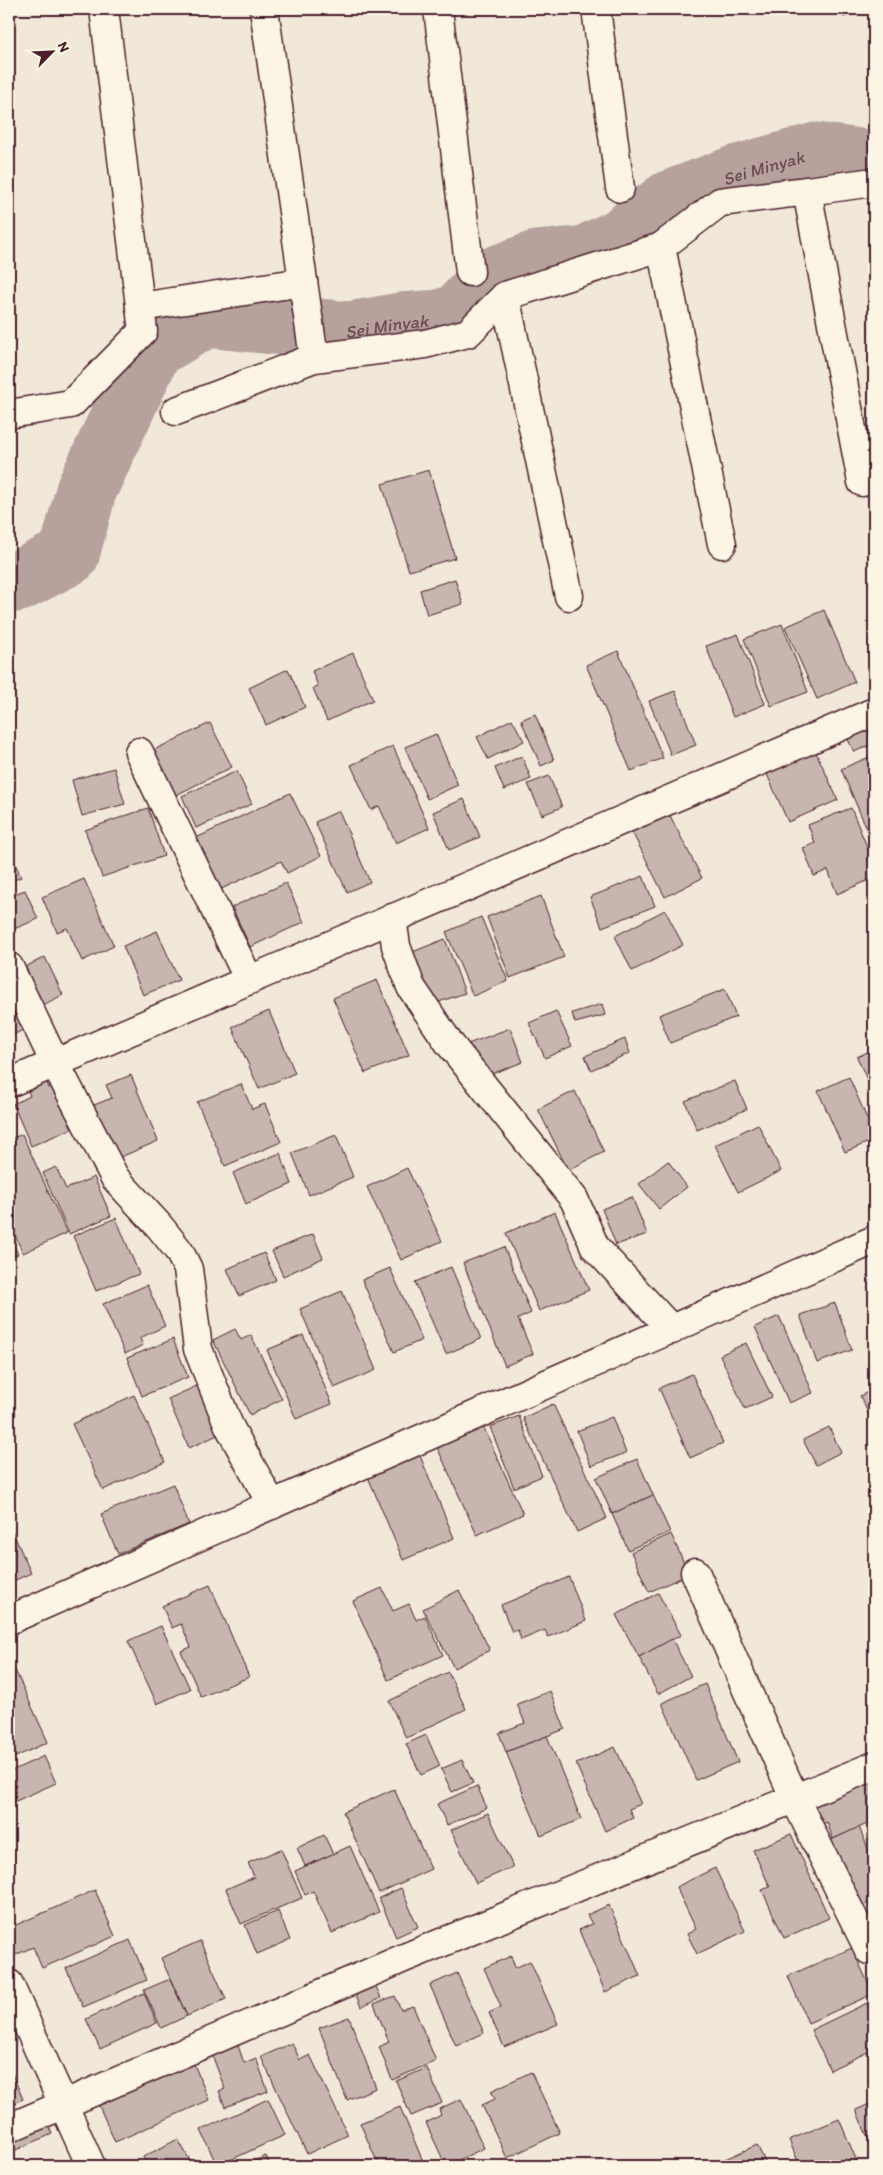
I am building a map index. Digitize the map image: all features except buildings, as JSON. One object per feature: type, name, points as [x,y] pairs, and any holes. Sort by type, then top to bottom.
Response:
[{"type":"street","points":[[9,414],[71,404],[142,331],[104,9]]},
{"type":"street","points":[[264,9],[313,353]]},
{"type":"street","points":[[438,9],[470,272]]},
{"type":"street","points":[[596,9],[620,188]]},
{"type":"street","points":[[176,411],[313,353],[425,344],[468,334],[505,296],[660,247],[720,202],[874,182]]},
{"type":"street","points":[[807,191],[862,482]]},
{"type":"street","points":[[660,247],[722,544]]},
{"type":"street","points":[[140,306],[304,288]]},
{"type":"street","points":[[505,296],[569,596]]},
{"type":"street","points":[[9,1082],[874,712]]},
{"type":"street","points":[[139,752],[249,980]]},
{"type":"street","points":[[392,918],[396,946],[411,987],[450,1043],[574,1199],[595,1247],[672,1330]]},
{"type":"street","points":[[9,967],[55,1063],[115,1178],[160,1227],[179,1251],[188,1269],[198,1349],[229,1426],[272,1505]]},
{"type":"street","points":[[9,1620],[874,1240]]},
{"type":"street","points":[[695,1572],[796,1799],[869,1950]]},
{"type":"street","points":[[9,2128],[404,1958],[874,1766]]},
{"type":"street","points":[[9,1984],[91,2166]]},
{"type":"waterway","name":"Sei Minyak","points":[[9,583],[19,581],[69,555],[86,491],[152,349],[206,317],[349,332],[401,323],[440,320],[458,314],[491,278],[536,261],[585,256],[620,239],[669,201],[738,175],[816,153],[874,161]]}]
